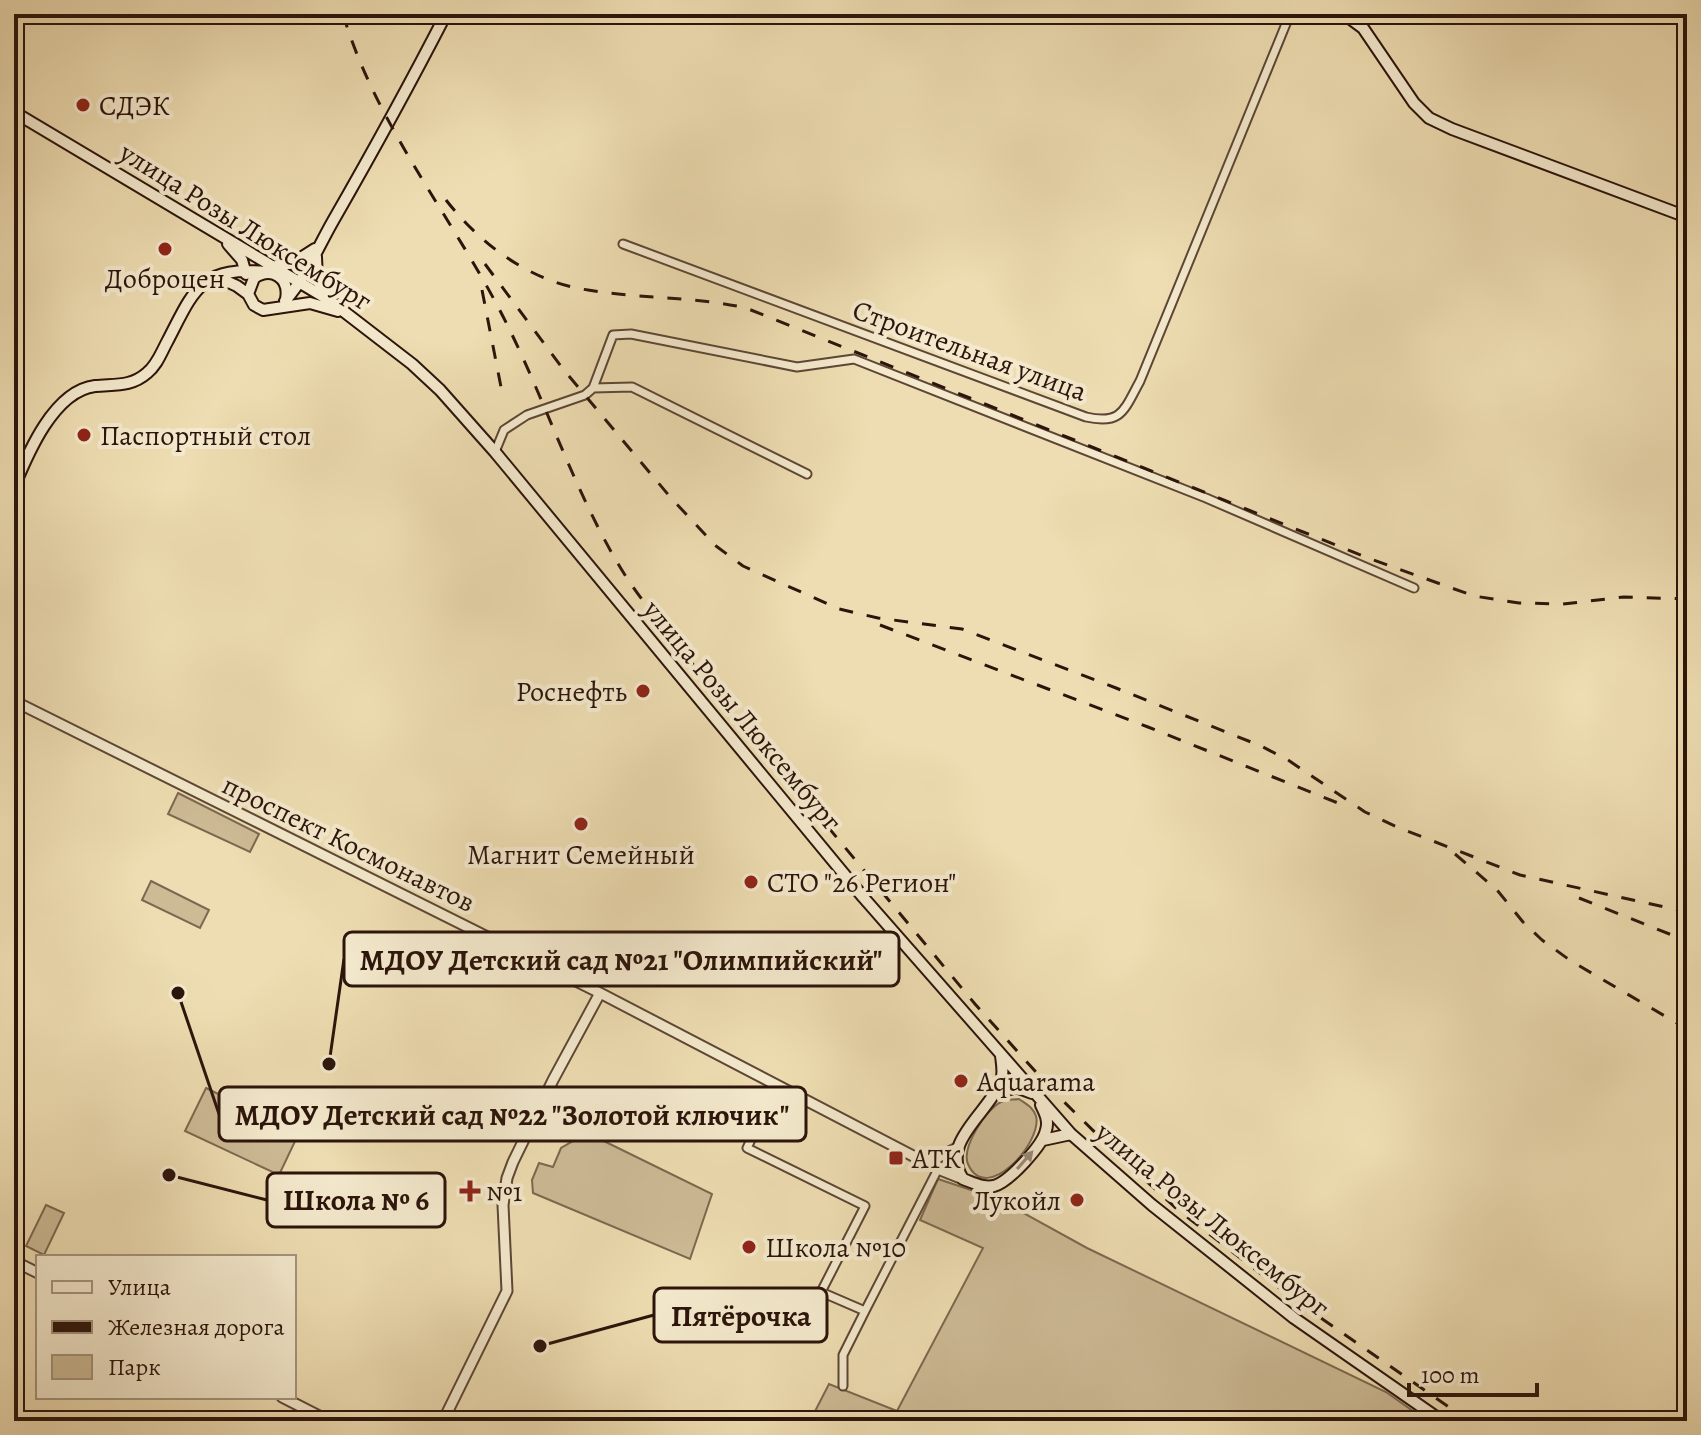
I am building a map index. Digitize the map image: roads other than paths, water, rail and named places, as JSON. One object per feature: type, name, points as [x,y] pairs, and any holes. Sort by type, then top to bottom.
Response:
[{"type":"main road","points":[[221,237],[242,260],[251,301],[258,309],[268,311],[280,305],[301,282],[446,14]]},
{"type":"main road","points":[[1344,14],[1363,28],[1390,71],[1429,118],[1687,217]]},
{"type":"main road","name":"улица Розы Люксембург","points":[[14,112],[270,269],[301,282],[412,364],[440,390],[495,452],[863,897],[1071,1134],[1142,1196],[1294,1318],[1442,1421]]},
{"type":"main road","points":[[14,487],[48,420],[77,392],[94,386],[126,385],[150,370],[188,302],[204,282],[220,273],[286,266],[318,248]]},
{"type":"main road","points":[[318,248],[317,278],[329,300]]},
{"type":"main road","points":[[270,269],[282,278],[287,289],[280,305]]},
{"type":"main road","points":[[248,292],[254,278],[270,269]]},
{"type":"main road","points":[[204,282],[224,280],[248,292]]},
{"type":"main road","points":[[280,305],[310,303],[344,313]]},
{"type":"main road","points":[[992,1095],[1016,1087],[1038,1097],[1047,1124],[1043,1140],[1002,1183],[984,1186],[963,1179],[957,1167],[957,1148],[1002,1078],[1001,1056]]},
{"type":"main road","points":[[1043,1140],[1071,1134]]},
{"type":"street","name":"Строительная улица","points":[[623,244],[1086,417],[1105,421],[1121,413],[1140,381],[1290,14]]},
{"type":"street","points":[[495,452],[504,430],[527,415],[585,395],[593,388],[613,335],[631,334],[797,367],[854,359],[1206,498],[1414,588]]},
{"type":"street","points":[[593,388],[632,387],[807,474]]},
{"type":"street","name":"проспект Космонавтов","points":[[14,701],[600,993],[938,1169],[963,1179]]},
{"type":"street","points":[[443,1421],[507,1291],[504,1193],[513,1162],[600,993]]},
{"type":"street","points":[[777,1085],[747,1148],[865,1206],[821,1292],[865,1311]]},
{"type":"street","points":[[920,1158],[939,1157],[957,1148]]},
{"type":"street","points":[[843,1386],[843,1355],[938,1169]]},
{"type":"street","points":[[14,1261],[36,1272]]},
{"type":"street","points":[[286,1399],[329,1421]]},
{"type":"railway","points":[[343,14],[356,53],[392,127],[512,335],[600,531],[632,585],[681,650],[975,1004],[1052,1090],[1119,1156],[1178,1210],[1295,1300],[1469,1421]]},
{"type":"railway","points":[[446,200],[491,246],[527,270],[547,279],[588,290],[706,301],[746,308],[1368,558],[1474,596],[1519,603],[1563,604],[1624,597],[1687,599]]},
{"type":"railway","points":[[485,264],[563,369],[671,498],[716,546],[743,566],[839,609],[878,618],[962,629],[1116,688],[1261,746],[1288,760],[1365,812],[1520,875],[1687,912]]},
{"type":"railway","points":[[482,290],[502,392]]},
{"type":"railway","points":[[880,625],[1338,803]]},
{"type":"railway","points":[[1455,854],[1497,890],[1542,940],[1571,961],[1687,1029]]},
{"type":"railway","points":[[1579,898],[1687,941]]},
{"type":"place","name":"СДЭК","points":[[83,105]]},
{"type":"place","name":"Доброцен","points":[[165,249]]},
{"type":"place","name":"Паспортный стол","points":[[84,435]]},
{"type":"place","name":"Роснефть","points":[[643,691]]},
{"type":"place","name":"Магнит Семейный","points":[[581,824]]},
{"type":"place","name":"СТО \"26 Регион\"","points":[[751,882]]},
{"type":"place","name":"МДОУ Детский сад №22 \"Золотой ключик\"","points":[[178,993]]},
{"type":"place","name":"МДОУ Детский сад №21 \"Олимпийский\"","points":[[329,1064]]},
{"type":"place","name":"Aquarama","points":[[961,1081]]},
{"type":"place","name":"АТК","points":[[896,1158]]},
{"type":"place","name":"Школа № 6","points":[[169,1175]]},
{"type":"place","name":"№1","points":[[470,1191]]},
{"type":"place","name":"Лукойл","points":[[1077,1200]]},
{"type":"place","name":"Школа №10","points":[[749,1247]]},
{"type":"place","name":"Пятёрочка","points":[[540,1346]]}]
